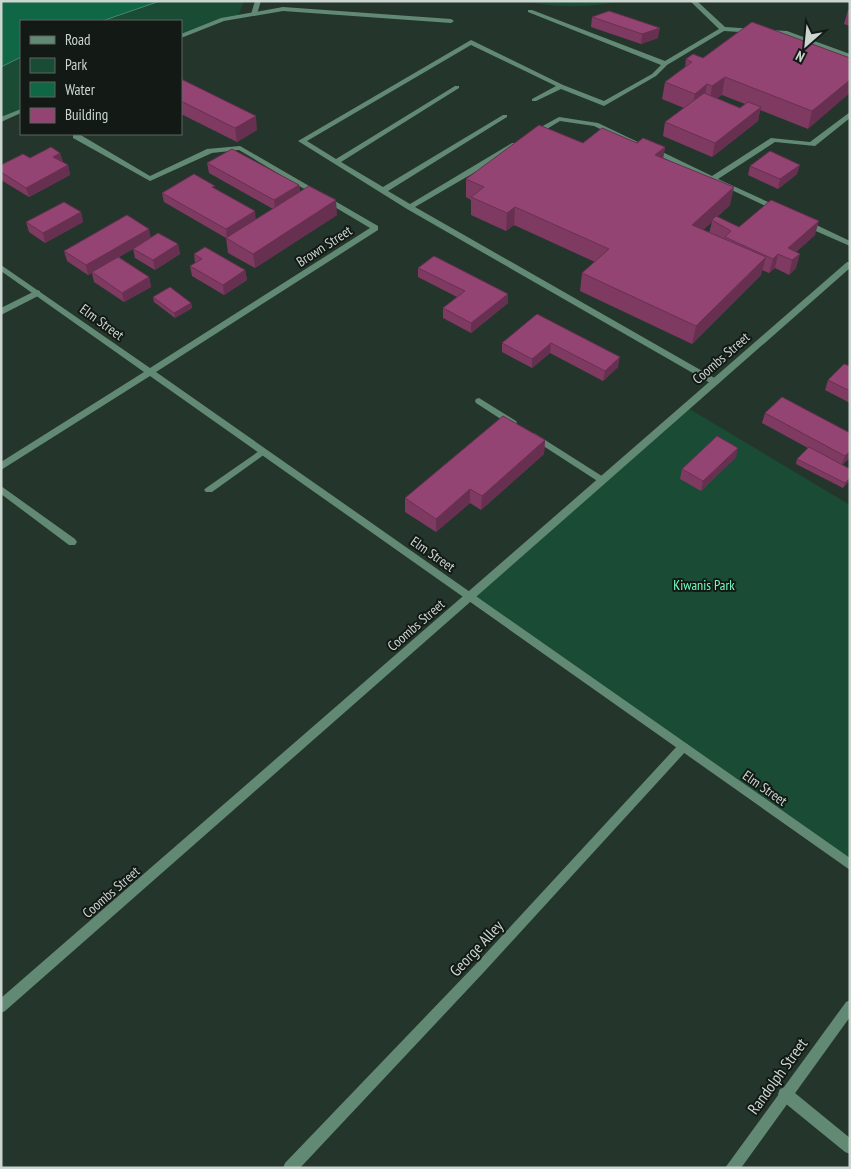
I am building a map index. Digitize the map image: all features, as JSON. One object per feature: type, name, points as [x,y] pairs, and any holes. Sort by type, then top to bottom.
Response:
[{"type":"street","points":[[254,14],[258,1]]},
{"type":"street","points":[[694,1],[723,29]]},
{"type":"street","points":[[182,36],[223,19],[283,9],[451,21]]},
{"type":"street","points":[[530,11],[665,64]]},
{"type":"street","points":[[715,382],[410,207],[302,141],[472,42],[561,86],[604,104],[654,75],[665,64],[723,29],[787,33],[850,56]]},
{"type":"street","points":[[534,100],[561,86]]},
{"type":"street","points":[[336,162],[456,87]]},
{"type":"street","points":[[1,120],[20,110]]},
{"type":"street","points":[[712,179],[774,140],[812,144],[850,114]]},
{"type":"street","points":[[384,190],[505,116]]},
{"type":"street","points":[[410,207],[558,119],[596,124],[781,211]]},
{"type":"street","name":"Brown Street","points":[[1,467],[375,228],[240,148],[210,151],[150,179],[76,136]]},
{"type":"street","points":[[798,219],[850,244]]},
{"type":"street","name":"Coombs Street","points":[[1,1007],[850,264]]},
{"type":"street","name":"Elm Street","points":[[1,267],[850,865]]},
{"type":"street","points":[[1,312],[37,293]]},
{"type":"street","points":[[479,401],[602,480]]},
{"type":"street","points":[[209,490],[262,452]]},
{"type":"street","points":[[1,489],[72,542]]},
{"type":"street","name":"George Alley","points":[[290,1168],[480,968],[683,748]]},
{"type":"street","name":"Randolph Street","points":[[732,1168],[850,1006]]},
{"type":"street","points":[[786,1094],[850,1147]]},
{"type":"green space","points":[[160,1],[244,1],[238,16],[223,19],[182,36],[182,20],[105,20]]},
{"type":"green space","points":[[525,1],[620,1],[572,6]]},
{"type":"green space","points":[[20,58],[20,111],[1,120],[1,67]]},
{"type":"green space","name":"Kiwanis Park","points":[[686,407],[850,505],[850,865],[469,596]]},
{"type":"water","points":[[1,1],[160,1],[105,20],[20,20],[20,58],[1,67]]},
{"type":"building","points":[[609,11],[660,28],[642,34],[592,17]]},
{"type":"building","points":[[752,22],[850,58],[850,80],[812,111],[725,77],[712,86],[707,84],[695,94],[665,82],[692,62],[686,59],[693,54],[703,58]]},
{"type":"building","points":[[182,79],[256,116],[235,128],[182,102]]},
{"type":"building","points":[[704,93],[740,108],[748,102],[761,107],[715,143],[665,122]]},
{"type":"building","points":[[539,125],[583,143],[602,128],[637,143],[643,138],[665,147],[655,155],[734,187],[692,225],[766,257],[696,326],[582,273],[609,249],[515,207],[507,213],[471,197],[484,187],[466,179]]},
{"type":"building","points":[[51,147],[60,153],[53,157],[68,165],[26,188],[1,172],[1,165],[23,154],[30,158]]},
{"type":"building","points":[[232,149],[299,185],[274,200],[207,163]]},
{"type":"building","points":[[770,151],[800,165],[780,179],[750,166]]},
{"type":"building","points":[[194,174],[215,186],[212,187],[255,211],[226,229],[162,193]]},
{"type":"building","points":[[309,186],[336,200],[253,254],[226,238]]},
{"type":"building","points":[[771,200],[819,221],[788,248],[800,254],[792,260],[778,254],[773,259],[725,237],[731,231],[712,220],[716,216],[739,227]]},
{"type":"building","points":[[64,202],[81,212],[43,233],[26,222]]},
{"type":"building","points":[[127,215],[149,229],[86,265],[64,251]]},
{"type":"building","points":[[158,233],[178,244],[153,260],[133,249]]},
{"type":"building","points":[[205,247],[245,270],[223,285],[190,266],[202,259],[194,254]]},
{"type":"building","points":[[434,256],[508,294],[471,323],[443,308],[465,291],[418,268]]},
{"type":"building","points":[[118,257],[149,277],[122,293],[92,272]]},
{"type":"building","points":[[170,287],[191,303],[174,313],[153,297]]},
{"type":"building","points":[[537,314],[620,357],[605,371],[551,343],[532,359],[502,343]]},
{"type":"building","points":[[844,364],[850,366],[850,391],[828,380]]},
{"type":"building","points":[[782,397],[850,433],[850,451],[845,456],[765,413]]},
{"type":"building","points":[[503,416],[545,440],[482,496],[470,489],[436,519],[405,498]]},
{"type":"building","points":[[717,436],[738,448],[703,481],[682,469]]},
{"type":"building","points":[[809,447],[850,469],[850,478],[845,483],[797,459]]}]
